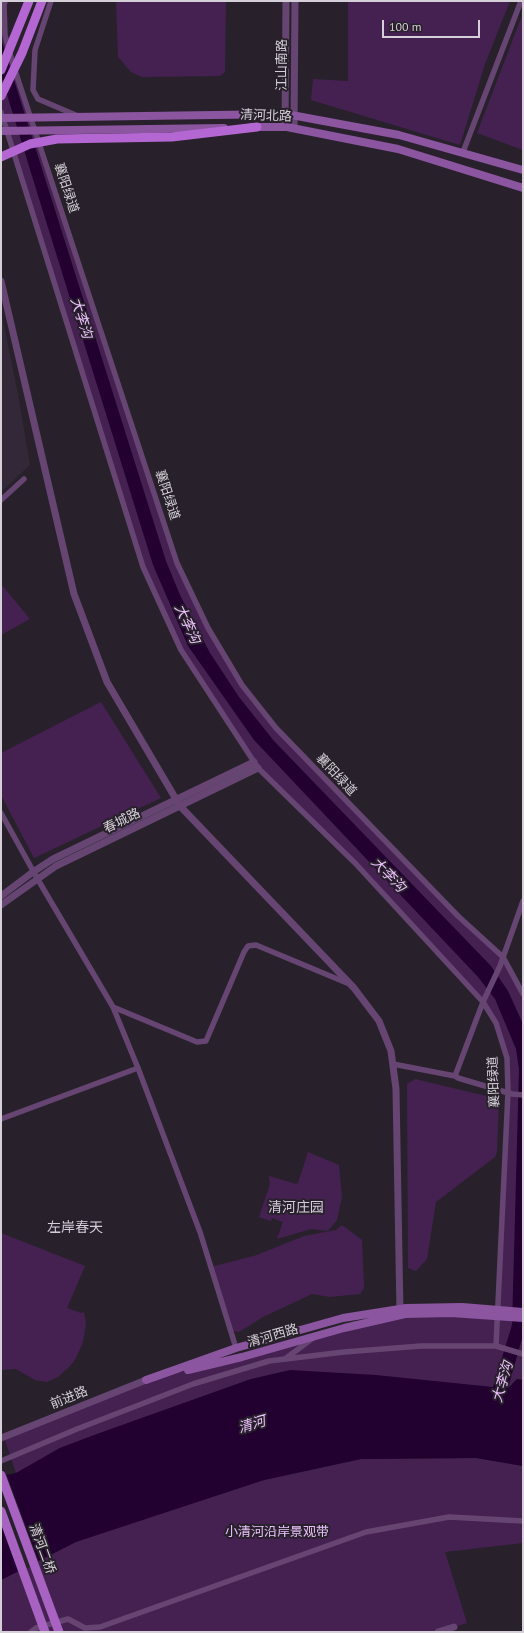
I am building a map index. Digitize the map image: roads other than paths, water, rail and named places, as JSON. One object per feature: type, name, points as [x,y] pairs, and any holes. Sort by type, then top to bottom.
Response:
[{"type":"highway","points":[[1,57],[28,1]]},
{"type":"highway","points":[[1,70],[28,1]]},
{"type":"highway","points":[[1,96],[22,53],[42,1]]},
{"type":"highway","points":[[1,157],[30,144],[57,139],[172,137],[257,127]]},
{"type":"main road","name":"清河北路","points":[[1,118],[285,114],[399,135],[523,170]]},
{"type":"main road","name":"清河北路","points":[[1,131],[53,129],[290,128],[398,149],[523,188]]},
{"type":"main road","points":[[146,1380],[236,1348],[343,1318],[401,1313],[523,1312]]},
{"type":"main road","name":"清河西路","points":[[146,1380],[242,1357],[401,1313]]},
{"type":"main road","points":[[500,1313],[523,1318]]},
{"type":"main road","name":"清河二桥","points":[[1,1474],[59,1632]]},
{"type":"main road","name":"清河二桥","points":[[1,1511],[45,1632]]},
{"type":"street","name":"襄阳绿道","points":[[5,1],[5,35],[12,61],[177,563],[208,628],[242,685],[276,728],[458,916],[503,957],[523,994]]},
{"type":"street","points":[[51,1],[35,50],[33,90],[38,99],[80,117]]},
{"type":"street","name":"江山南路","points":[[286,1],[285,114],[290,128]]},
{"type":"street","name":"江山南路","points":[[290,128],[294,115],[295,1]]},
{"type":"street","points":[[463,152],[521,1]]},
{"type":"street","name":"襄阳绿道","points":[[1,112],[143,567],[182,650],[256,765],[355,863],[483,1002],[496,1023],[507,1058],[510,1093],[499,1347]]},
{"type":"street","points":[[1,281],[74,594],[107,682],[178,803],[351,984],[379,1021],[391,1051],[396,1089],[401,1313]]},
{"type":"street","points":[[1,500],[24,479]]},
{"type":"street","name":"春城路","points":[[1,896],[35,875],[56,866],[178,803],[256,765]]},
{"type":"street","points":[[1,813],[35,875],[113,1007],[138,1068],[200,1232],[236,1348]]},
{"type":"street","name":"春城路","points":[[1,905],[35,875]]},
{"type":"street","points":[[455,1076],[483,1002],[503,957],[523,901]]},
{"type":"street","points":[[113,1007],[197,1042],[206,1041],[248,946],[256,945],[351,984]]},
{"type":"street","points":[[393,1064],[455,1076],[510,1093],[523,1095]]},
{"type":"street","points":[[1,1119],[138,1068]]},
{"type":"street","points":[[284,1360],[316,1336]]},
{"type":"street","points":[[1,1461],[77,1429],[193,1384],[270,1361],[344,1352],[421,1346],[499,1347],[523,1354]]},
{"type":"street","name":"前进路","points":[[1,1438],[146,1380]]},
{"type":"street","points":[[31,1632],[36,1628],[68,1620],[85,1628],[100,1627],[366,1532],[449,1517],[523,1521]]},
{"type":"street","points":[[438,1632],[454,1627]]},
{"type":"water","points":[[1,39],[166,561],[180,595],[210,653],[239,697],[274,741],[491,966],[508,991],[523,1024],[523,1335],[508,1388],[517,1379],[523,1380],[523,1466],[476,1458],[361,1459],[264,1480],[76,1542],[1,1580],[1,1476],[16,1473],[60,1448],[251,1379],[290,1370],[376,1375],[493,1387],[512,1325],[519,1069],[516,1049],[495,999],[478,977],[254,740],[188,646],[153,565],[36,189],[1,75]]},
{"type":"district","name":"清河庄园","points":[[296,1208]]},
{"type":"district","name":"左岸春天","points":[[75,1228]]},
{"type":"water label","name":"大李沟","points":[[81,318]]},
{"type":"water label","name":"大李沟","points":[[187,624]]},
{"type":"water label","name":"大李沟","points":[[388,875]]},
{"type":"water label","name":"大李沟","points":[[503,1382]]},
{"type":"water label","name":"清河","points":[[252,1425]]},
{"type":"park label","name":"小清河沿岸景观带","points":[[277,1532]]}]
